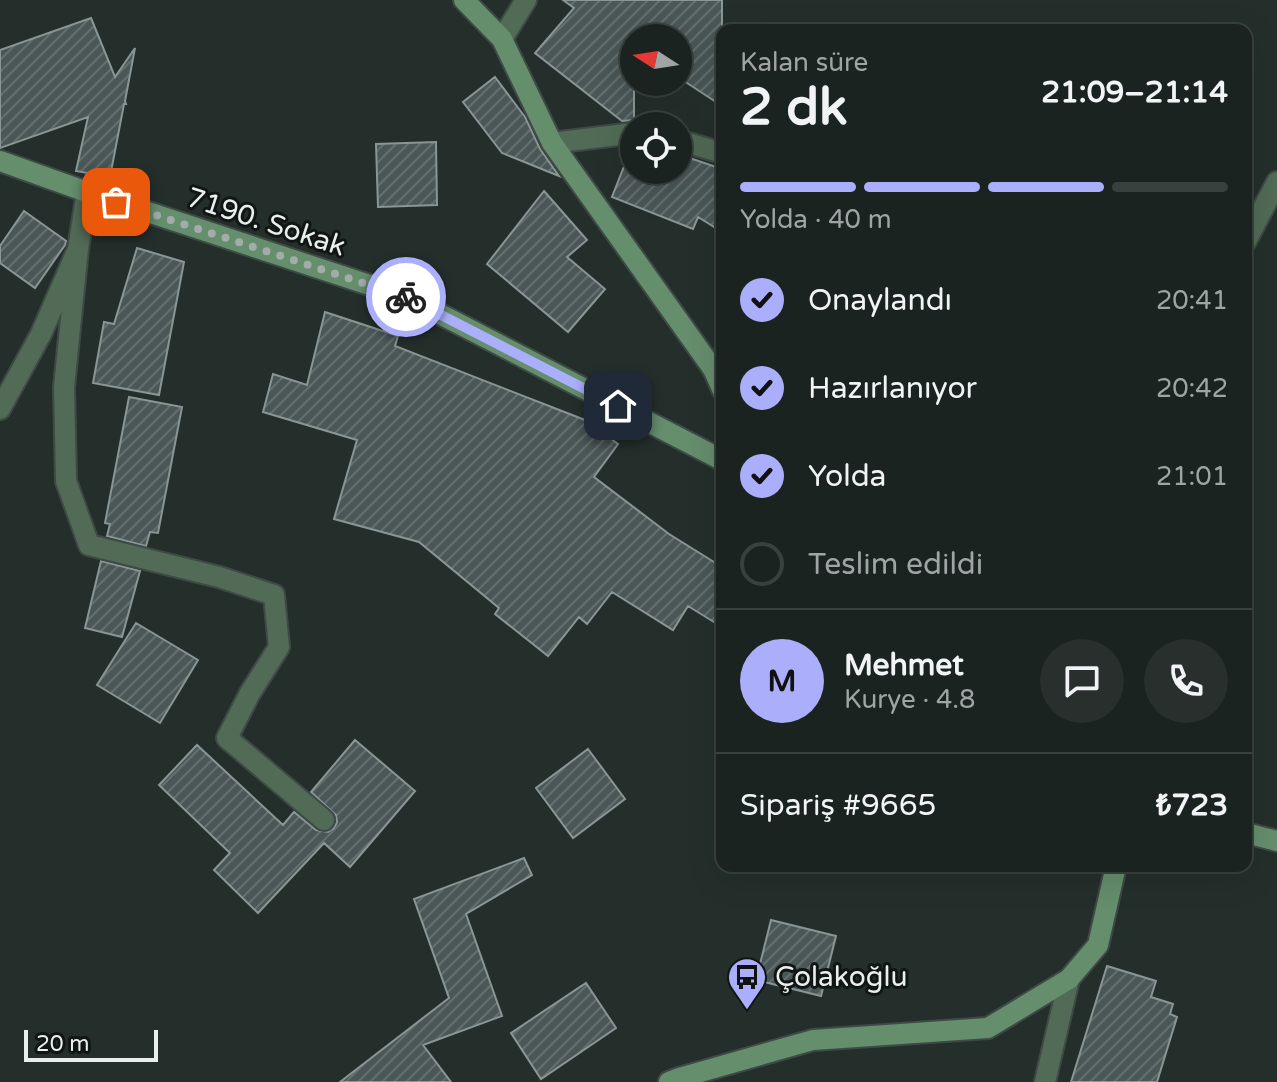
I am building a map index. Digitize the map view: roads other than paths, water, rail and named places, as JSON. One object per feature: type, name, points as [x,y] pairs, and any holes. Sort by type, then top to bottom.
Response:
[{"type":"street","points":[[464,0],[502,39],[552,143],[716,376]]},
{"type":"street","points":[[502,39],[526,0]]},
{"type":"street","points":[[552,143],[620,135]]},
{"type":"street","points":[[692,144],[716,151]]},
{"type":"street","name":"7190. Sokak","points":[[0,161],[409,298],[716,457]]},
{"type":"street","points":[[1252,230],[1277,182]]},
{"type":"street","points":[[87,192],[64,387],[66,481],[89,545],[219,577],[274,595],[279,647],[227,738],[324,820]]},
{"type":"street","points":[[0,409],[41,334],[78,249]]},
{"type":"street","points":[[1252,835],[1277,841]]},
{"type":"street","points":[[669,1082],[813,1040],[988,1028],[1069,979],[1098,945],[1115,872]]},
{"type":"street","points":[[1045,1082],[1069,979]]},
{"type":"place","name":"Çolakoğlu","points":[[747,1011]]}]
